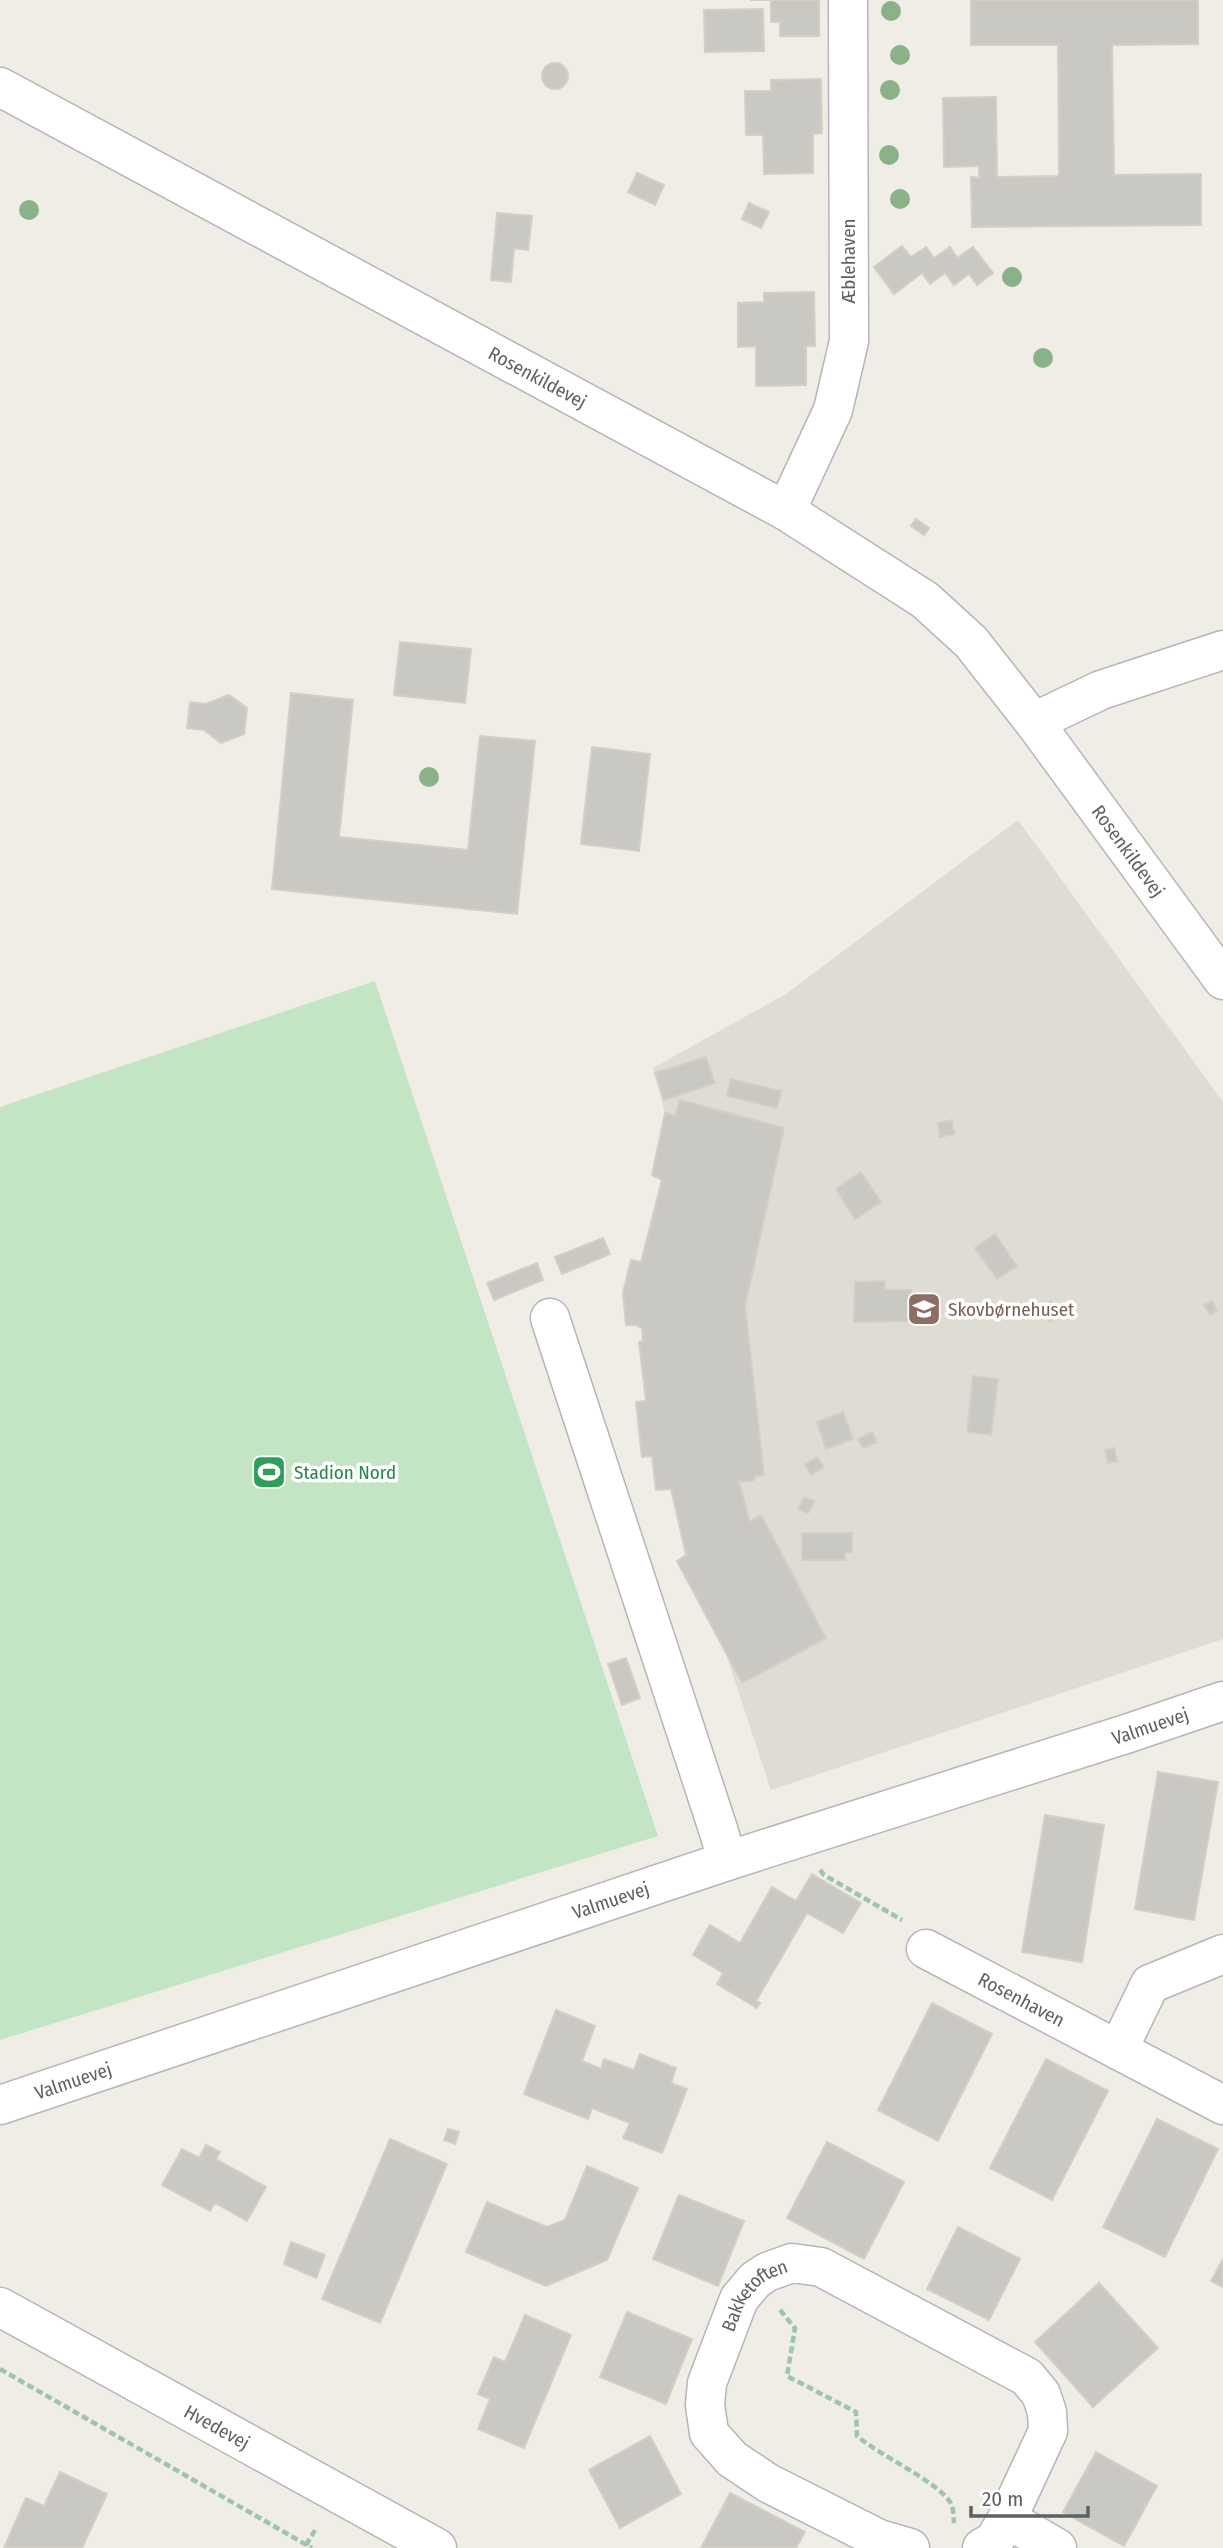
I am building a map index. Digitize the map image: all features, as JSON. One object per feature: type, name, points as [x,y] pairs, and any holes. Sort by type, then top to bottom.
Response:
[{"type":"street","name":"Æblehaven","points":[[786,511],[833,410],[849,341],[848,0]]},
{"type":"street","name":"Rosenkildevej","points":[[0,87],[786,511],[925,600],[971,642],[1034,722],[1223,980]]},
{"type":"street","points":[[1034,722],[1101,690],[1223,650]]},
{"type":"street","points":[[550,1318],[727,1861]]},
{"type":"street","name":"Valmuevej","points":[[0,2105],[727,1861],[1129,1734],[1223,1701]]},
{"type":"street","name":"Rosenhaven","points":[[926,1949],[1223,2105]]},
{"type":"street","points":[[1118,2050],[1150,1984],[1223,1954]]},
{"type":"street","name":"Bakketoften","points":[[910,2548],[879,2539],[768,2483],[732,2459],[709,2432],[705,2405],[707,2383],[739,2300],[755,2280],[767,2272],[792,2263],[821,2267],[1027,2377],[1041,2394],[1047,2413],[1048,2431],[1007,2519],[994,2541],[968,2537]]},
{"type":"street","name":"Hvedevej","points":[[0,2307],[437,2548]]},
{"type":"street","points":[[1007,2519],[1057,2548]]},
{"type":"path","points":[[797,1838],[824,1875],[928,1935],[926,1949]]},
{"type":"path","points":[[755,2280],[795,2328],[787,2376],[856,2412],[857,2436],[939,2490],[952,2503],[968,2537]]},
{"type":"path","points":[[0,2369],[312,2548]]},
{"type":"shaded area","name":"Skovbørnehuset","points":[[1018,820],[1223,1102],[1223,1639],[771,1790],[671,1489],[656,1490],[652,1456],[642,1457],[636,1402],[646,1400],[639,1342],[643,1341],[642,1328],[626,1325],[623,1293],[631,1260],[641,1262],[661,1180],[652,1175],[665,1113],[653,1068],[786,994]]},
{"type":"green space","name":"Stadion Nord","points":[[375,981],[658,1836],[0,2040],[0,1107]]},
{"type":"building","points":[[771,0],[819,0],[819,36],[780,36],[780,22],[771,22]]},
{"type":"building","points":[[971,0],[1198,0],[1198,44],[1112,45],[1114,175],[1201,174],[1201,225],[972,227],[971,177],[979,178],[979,166],[944,167],[943,98],[996,97],[997,177],[1059,176],[1058,45],[971,45]]},
{"type":"building","points":[[763,9],[764,51],[705,52],[704,10]]},
{"type":"building","points":[[555,63],[565,66],[568,76],[565,86],[555,89],[545,86],[542,76],[545,66]]},
{"type":"building","points":[[821,79],[822,133],[813,134],[813,173],[764,174],[763,135],[746,135],[745,91],[771,91],[771,80]]},
{"type":"building","points":[[637,173],[664,185],[655,205],[628,192]]},
{"type":"building","points":[[749,203],[769,212],[761,228],[742,219]]},
{"type":"building","points":[[497,213],[532,216],[528,250],[514,248],[511,282],[491,280]]},
{"type":"building","points":[[902,246],[911,257],[926,247],[934,258],[950,247],[957,258],[973,247],[993,273],[977,285],[969,274],[954,285],[945,273],[930,284],[922,273],[894,294],[874,267]]},
{"type":"building","points":[[814,292],[815,346],[806,346],[806,385],[756,386],[756,346],[738,347],[738,303],[764,302],[764,293]]},
{"type":"building","points":[[916,519],[929,528],[924,535],[911,526]]},
{"type":"building","points":[[400,642],[471,649],[465,703],[394,695]]},
{"type":"building","points":[[291,693],[353,700],[339,837],[468,850],[480,736],[535,741],[517,914],[272,889]]},
{"type":"building","points":[[229,695],[247,708],[244,734],[221,743],[204,730],[187,728],[190,702],[206,704]]},
{"type":"building","points":[[592,747],[650,754],[639,851],[581,844]]},
{"type":"building","points":[[706,1057],[715,1083],[664,1100],[655,1073]]},
{"type":"building","points":[[731,1079],[781,1091],[777,1108],[727,1096]]},
{"type":"building","points":[[680,1100],[784,1128],[745,1306],[764,1475],[755,1476],[754,1480],[739,1482],[750,1522],[761,1515],[826,1638],[742,1683],[677,1561],[686,1555],[671,1489],[656,1490],[652,1456],[642,1457],[636,1402],[646,1401],[639,1342],[643,1341],[642,1328],[626,1325],[623,1293],[631,1260],[641,1262],[662,1180],[652,1175],[665,1113],[675,1116]]},
{"type":"building","points":[[952,1120],[954,1134],[940,1137],[938,1123]]},
{"type":"building","points":[[861,1172],[881,1202],[855,1219],[836,1189]]},
{"type":"building","points":[[995,1234],[1017,1266],[997,1279],[975,1248]]},
{"type":"building","points":[[603,1238],[610,1254],[562,1274],[555,1257]]},
{"type":"building","points":[[537,1263],[543,1280],[494,1300],[487,1283]]},
{"type":"building","points":[[885,1281],[885,1290],[911,1290],[911,1321],[854,1322],[855,1282]]},
{"type":"building","points":[[1050,1301],[1060,1313],[1050,1322],[1040,1310]]},
{"type":"building","points":[[1212,1301],[1217,1310],[1210,1315],[1204,1305]]},
{"type":"building","points":[[973,1376],[998,1379],[991,1435],[967,1432]]},
{"type":"building","points":[[843,1412],[853,1439],[826,1449],[817,1422]]},
{"type":"building","points":[[872,1432],[877,1442],[863,1448],[858,1439]]},
{"type":"building","points":[[1114,1448],[1117,1461],[1108,1463],[1105,1450]]},
{"type":"building","points":[[817,1457],[824,1467],[811,1475],[805,1464]]},
{"type":"building","points":[[804,1497],[814,1501],[808,1513],[798,1509]]},
{"type":"building","points":[[802,1533],[852,1533],[852,1552],[845,1552],[845,1560],[802,1560]]},
{"type":"building","points":[[626,1658],[640,1698],[622,1705],[608,1664]]},
{"type":"building","points":[[1158,1772],[1218,1782],[1194,1920],[1135,1909]]},
{"type":"building","points":[[1045,1815],[1104,1825],[1082,1962],[1022,1952]]},
{"type":"building","points":[[812,1874],[861,1903],[843,1933],[807,1913],[756,2001],[760,2003],[757,2008],[717,1984],[723,1973],[693,1955],[710,1925],[740,1943],[772,1887],[796,1901]]},
{"type":"building","points":[[932,2003],[992,2034],[938,2141],[878,2110]]},
{"type":"building","points":[[556,2010],[595,2026],[582,2061],[601,2069],[604,2059],[634,2070],[640,2054],[676,2068],[671,2083],[687,2089],[662,2153],[623,2138],[630,2123],[592,2108],[588,2119],[524,2094]]},
{"type":"building","points":[[1046,2059],[1108,2091],[1052,2200],[990,2168]]},
{"type":"building","points":[[1157,2119],[1218,2149],[1165,2257],[1103,2227]]},
{"type":"building","points":[[448,2129],[459,2132],[455,2144],[444,2140]]},
{"type":"building","points":[[390,2139],[447,2164],[380,2323],[322,2299]]},
{"type":"building","points":[[827,2142],[904,2182],[864,2259],[787,2218]]},
{"type":"building","points":[[206,2145],[220,2152],[216,2159],[266,2187],[247,2221],[215,2203],[210,2211],[162,2185],[182,2149],[199,2158]]},
{"type":"building","points":[[587,2166],[638,2188],[607,2260],[546,2286],[466,2252],[487,2202],[547,2227],[565,2220]]},
{"type":"building","points":[[679,2195],[744,2221],[718,2286],[653,2259]]},
{"type":"building","points":[[958,2227],[1020,2259],[989,2320],[927,2289]]},
{"type":"building","points":[[291,2242],[325,2255],[316,2278],[284,2264]]},
{"type":"building","points":[[1223,2259],[1223,2287],[1211,2281]]},
{"type":"building","points":[[1099,2283],[1158,2348],[1093,2407],[1035,2342]]},
{"type":"building","points":[[627,2312],[692,2339],[666,2404],[600,2377]]},
{"type":"building","points":[[525,2315],[571,2335],[524,2448],[478,2429],[490,2399],[478,2394],[494,2357],[505,2362]]},
{"type":"building","points":[[650,2436],[681,2494],[620,2528],[589,2470]]},
{"type":"building","points":[[1096,2452],[1157,2486],[1124,2546],[1063,2512]]},
{"type":"building","points":[[60,2472],[107,2494],[82,2548],[4,2548],[26,2498],[44,2506]]},
{"type":"building","points":[[730,2493],[805,2532],[796,2548],[701,2548]]},
{"type":"place","name":"Skovbørnehuset","points":[[924,1309]]},
{"type":"place","name":"Stadion Nord","points":[[269,1472]]}]
